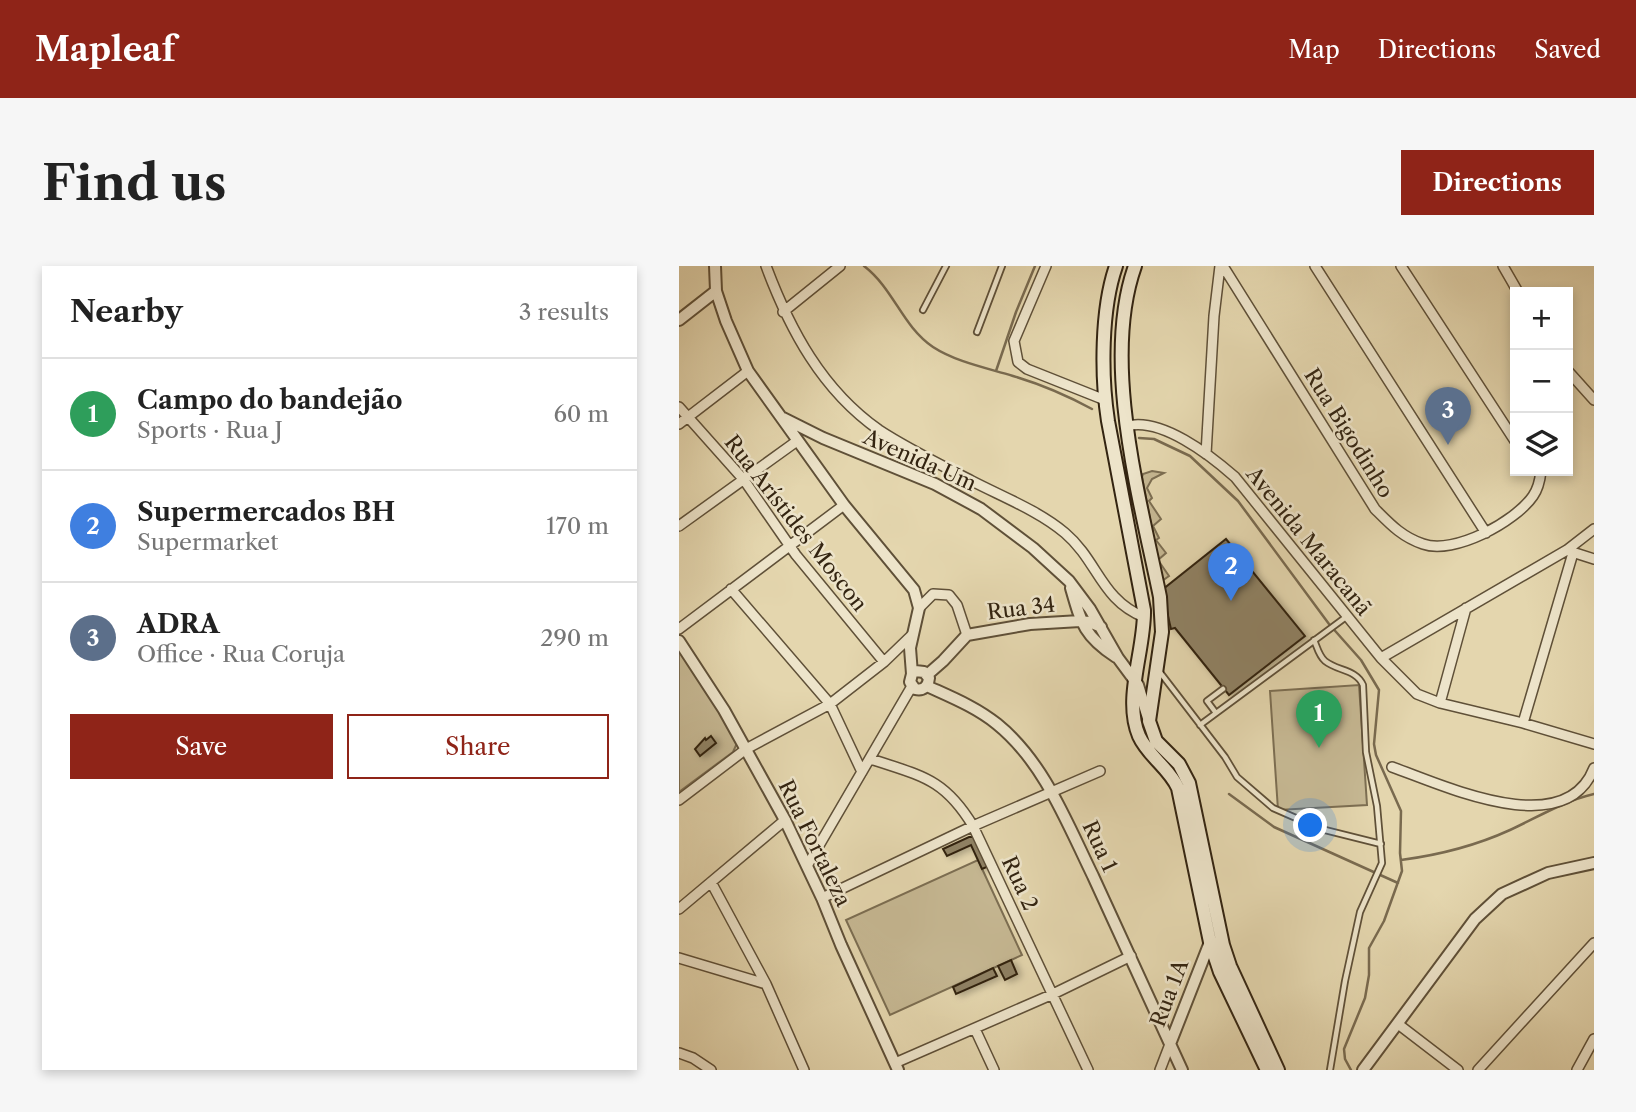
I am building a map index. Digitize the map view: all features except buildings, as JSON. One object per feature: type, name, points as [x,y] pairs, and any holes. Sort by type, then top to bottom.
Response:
[{"type":"main road","points":[[1116,266],[1106,304],[1105,400],[1144,617],[1133,707],[1137,732],[1144,745],[1171,775],[1181,796],[1216,941],[1278,1070]]},
{"type":"main road","points":[[1135,266],[1124,306],[1123,394],[1160,597],[1162,632],[1149,721],[1154,737],[1179,764],[1189,783],[1220,972],[1266,1070]]},
{"type":"street","points":[[715,266],[716,291],[748,370],[844,505],[910,582],[919,608],[910,648],[912,680],[919,690],[967,635],[957,605],[949,595],[933,594],[919,608]]},
{"type":"street","points":[[766,266],[783,312],[809,359],[837,392],[879,429],[1044,519],[1064,533],[1084,552],[1119,604],[1144,617]]},
{"type":"street","points":[[783,312],[839,266]]},
{"type":"street","points":[[1046,266],[1014,341],[1017,362],[1027,369],[1105,400]]},
{"type":"street","points":[[1206,454],[1214,316],[1222,266]]},
{"type":"street","name":"Rua Bigodinho","points":[[1222,266],[1375,509],[1398,532],[1425,545],[1449,546],[1486,533],[1522,510],[1535,495],[1541,476]]},
{"type":"street","points":[[1315,266],[1486,533]]},
{"type":"street","points":[[1401,266],[1510,433]]},
{"type":"street","points":[[1503,266],[1515,287]]},
{"type":"street","points":[[679,320],[716,291]]},
{"type":"street","points":[[679,424],[748,370]]},
{"type":"street","points":[[1573,377],[1594,400]]},
{"type":"street","name":"Rua Arístides Moscon","points":[[679,407],[744,480],[790,546],[884,662]]},
{"type":"street","name":"Avenida Um","points":[[779,416],[823,438],[935,484],[981,509],[1033,548],[1069,581],[1103,628],[1118,658],[1136,682],[1144,699],[1149,721]]},
{"type":"street","name":"Avenida Maracanã","points":[[1127,426],[1139,424],[1154,427],[1178,437],[1206,454],[1246,489],[1343,619],[1417,694],[1440,703],[1594,744]]},
{"type":"street","points":[[679,526],[797,442]]},
{"type":"street","points":[[679,629],[844,505]]},
{"type":"street","points":[[1381,658],[1570,552],[1594,529]]},
{"type":"street","points":[[1570,552],[1594,559]]},
{"type":"street","points":[[1523,723],[1570,552]]},
{"type":"street","name":"Avenida Um","points":[[1069,581],[1080,621],[1091,637],[1118,658]]},
{"type":"street","points":[[731,589],[830,704],[862,772]]},
{"type":"street","points":[[1440,703],[1466,608]]},
{"type":"street","points":[[1080,621],[1103,628]]},
{"type":"street","name":"Rua 34","points":[[967,635],[1030,624],[1080,621]]},
{"type":"street","points":[[679,800],[746,749],[830,704],[884,662],[912,635]]},
{"type":"street","name":"Rua Fortaleza","points":[[679,641],[746,749],[785,820],[897,1066]]},
{"type":"street","points":[[807,866],[871,759],[912,680],[919,671],[927,680]]},
{"type":"street","name":"Rua 1","points":[[927,680],[997,723],[1021,747],[1052,792],[1182,1070]]},
{"type":"street","name":"Rua 2","points":[[871,759],[921,776],[943,788],[959,803],[973,826],[1088,1070]]},
{"type":"street","points":[[1392,767],[1470,795],[1517,806],[1552,804],[1576,795],[1590,779],[1594,768]]},
{"type":"street","points":[[822,898],[973,826],[1100,771]]},
{"type":"street","points":[[679,909],[785,820]]},
{"type":"street","points":[[1363,1070],[1475,919],[1502,894],[1548,873],[1594,863]]},
{"type":"street","points":[[711,882],[766,984],[804,1070]]},
{"type":"street","name":"Rua 1A","points":[[1160,1070],[1216,941]]},
{"type":"street","points":[[1478,1070],[1594,943]]},
{"type":"street","points":[[897,1066],[1131,956]]},
{"type":"street","points":[[679,958],[766,984]]},
{"type":"street","points":[[1398,1024],[1458,1070]]},
{"type":"street","points":[[975,1029],[994,1070]]},
{"type":"street","points":[[1577,1070],[1594,1039]]},
{"type":"street","points":[[679,1053],[693,1058],[711,1070]]},
{"type":"lane","points":[[923,310],[946,266]]},
{"type":"lane","points":[[977,332],[1002,266]]},
{"type":"lane","points":[[1200,724],[1343,619]]},
{"type":"lane","points":[[1314,640],[1325,661],[1354,673],[1363,685],[1366,752],[1377,806],[1381,844],[1381,865],[1360,912],[1353,940],[1330,1070]]},
{"type":"lane","points":[[1156,667],[1237,777],[1273,808],[1321,829],[1381,844]]},
{"type":"lane","points":[[1216,713],[1207,702],[1223,688]]},
{"type":"shaded area","points":[[1152,471],[1164,473],[1152,479],[1147,488],[1152,498],[1149,501],[1161,519],[1153,526],[1159,538],[1156,540],[1166,553],[1158,560],[1169,576],[1162,581],[1142,477]]},
{"type":"shaded area","points":[[679,647],[738,741],[733,752],[679,792]]},
{"type":"shaded area","points":[[1359,685],[1367,805],[1278,810],[1270,691]]},
{"type":"shaded area","points":[[978,860],[1022,955],[890,1015],[846,920]]},
{"type":"waterway","points":[[864,266],[883,285],[913,329],[933,347],[962,361],[1044,387],[1092,409]]},
{"type":"waterway","points":[[996,371],[1035,266]]},
{"type":"waterway","points":[[1139,438],[1154,439],[1190,456],[1238,501],[1329,624],[1361,660],[1379,690],[1374,744],[1376,755],[1401,811],[1402,871],[1384,921],[1369,948],[1369,975],[1365,998],[1344,1049],[1345,1059],[1351,1070]]},
{"type":"waterway","points":[[1229,794],[1274,827],[1398,883]]},
{"type":"waterway","points":[[1401,860],[1443,853],[1484,841],[1562,805],[1594,794]]},
{"type":"place","name":"ADRA","points":[[1448,445]]},
{"type":"place","name":"Supermercados BH","points":[[1231,601]]},
{"type":"place","name":"Campo do bandejão","points":[[1319,748]]}]
